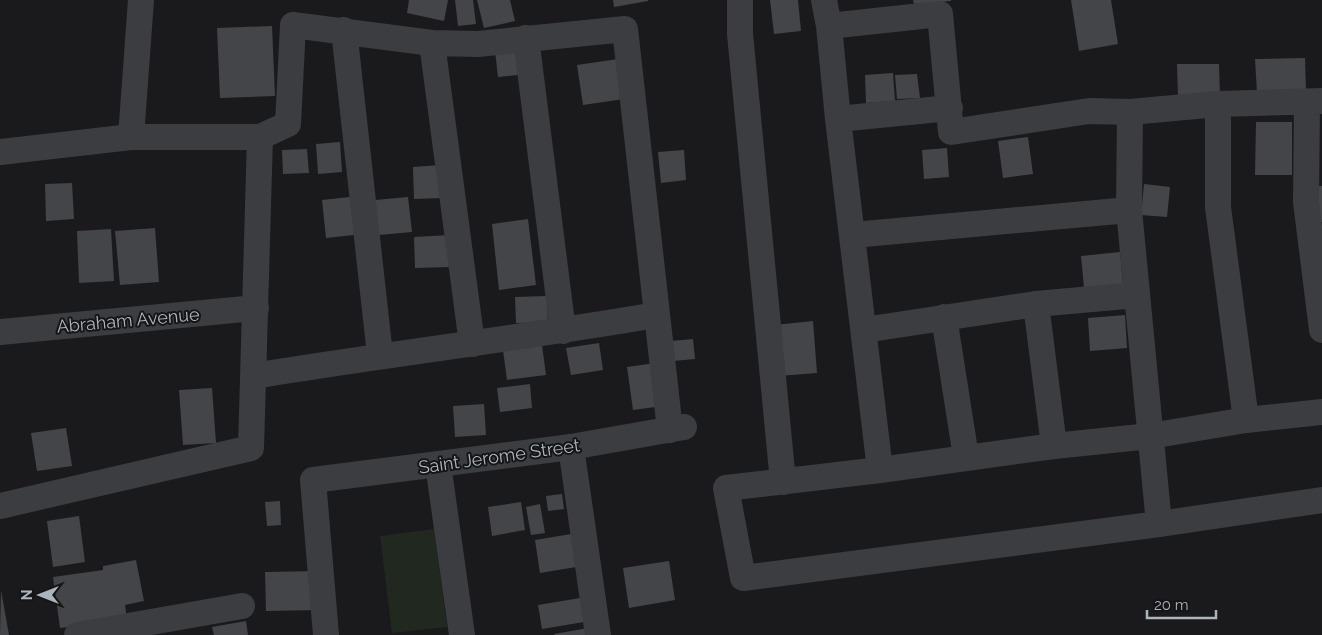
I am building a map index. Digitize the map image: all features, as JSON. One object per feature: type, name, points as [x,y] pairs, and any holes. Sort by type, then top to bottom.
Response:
[{"type":"street","points":[[131,137],[141,0]]},
{"type":"street","points":[[740,0],[740,34],[783,482]]},
{"type":"street","points":[[824,0],[829,26],[838,119],[880,470]]},
{"type":"street","points":[[829,26],[940,14],[951,132],[1089,110],[1130,112],[1218,104],[1314,101],[1306,202],[1322,324]]},
{"type":"street","points":[[0,152],[131,137],[260,137],[288,124],[293,25],[344,30],[432,43],[478,44],[625,29],[656,315],[563,331],[380,355],[253,376]]},
{"type":"street","points":[[344,30],[380,355]]},
{"type":"street","points":[[526,38],[563,331]]},
{"type":"street","points":[[432,43],[472,344]]},
{"type":"street","points":[[1218,104],[1218,208],[1246,420]]},
{"type":"street","points":[[838,119],[950,108]]},
{"type":"street","points":[[1130,112],[1129,210],[1159,524]]},
{"type":"street","points":[[0,506],[251,448],[260,137]]},
{"type":"street","points":[[853,235],[1129,210]]},
{"type":"street","points":[[864,330],[1036,304],[1137,295]]},
{"type":"street","points":[[1036,304],[1054,446]]},
{"type":"street","name":"Abraham Avenue","points":[[0,332],[256,308]]},
{"type":"street","name":"Saint Jerome Street","points":[[326,635],[313,480],[571,447],[677,428],[656,315]]},
{"type":"street","points":[[944,318],[966,457]]},
{"type":"street","points":[[1322,412],[1246,420],[1150,436],[1054,446],[880,470],[726,488],[743,578],[1159,524],[1322,500]]},
{"type":"street","points":[[571,447],[598,635]]},
{"type":"street","points":[[438,464],[462,635]]},
{"type":"street","points":[[77,635],[163,628],[242,606]]},
{"type":"shaded area","points":[[434,529],[447,627],[392,633],[380,536]]},
{"type":"building","points":[[409,0],[448,0],[444,21],[407,13]]},
{"type":"building","points":[[455,0],[473,0],[476,24],[458,26]]},
{"type":"building","points":[[477,0],[510,0],[515,21],[484,28]]},
{"type":"building","points":[[613,0],[648,0],[648,1],[614,7]]},
{"type":"building","points":[[770,0],[798,0],[801,31],[774,34]]},
{"type":"building","points":[[913,0],[951,0],[951,1],[914,4]]},
{"type":"building","points":[[1071,0],[1111,0],[1118,44],[1079,51]]},
{"type":"building","points":[[272,26],[275,96],[220,98],[217,28]]},
{"type":"building","points":[[524,48],[527,74],[498,77],[495,51]]},
{"type":"building","points":[[1305,58],[1306,91],[1257,93],[1255,59]]},
{"type":"building","points":[[618,59],[624,99],[583,105],[577,65]]},
{"type":"building","points":[[1177,64],[1219,64],[1220,97],[1178,97]]},
{"type":"building","points":[[893,73],[895,101],[866,103],[865,75]]},
{"type":"building","points":[[917,74],[920,98],[897,99],[895,75]]},
{"type":"building","points":[[1256,122],[1292,122],[1292,175],[1255,175]]},
{"type":"building","points":[[1028,137],[1033,174],[1003,178],[998,141]]},
{"type":"building","points":[[340,142],[342,172],[318,174],[316,144]]},
{"type":"building","points":[[947,148],[949,177],[924,179],[922,150]]},
{"type":"building","points":[[307,149],[309,173],[283,174],[282,150]]},
{"type":"building","points":[[684,150],[686,180],[661,183],[658,152]]},
{"type":"building","points":[[440,165],[442,198],[414,199],[413,167]]},
{"type":"building","points":[[72,183],[74,219],[46,221],[45,184]]},
{"type":"building","points":[[1144,184],[1170,187],[1167,217],[1141,215]]},
{"type":"building","points":[[1314,186],[1322,186],[1322,222],[1314,222]]},
{"type":"building","points":[[359,196],[363,234],[326,238],[322,200]]},
{"type":"building","points":[[408,197],[412,232],[379,235],[375,200]]},
{"type":"building","points":[[528,219],[536,285],[499,290],[492,224]]},
{"type":"building","points":[[155,228],[159,282],[120,285],[115,231]]},
{"type":"building","points":[[111,229],[114,281],[79,283],[77,231]]},
{"type":"building","points":[[450,235],[451,267],[415,268],[414,237]]},
{"type":"building","points":[[1120,252],[1123,284],[1084,288],[1081,256]]},
{"type":"building","points":[[547,296],[548,322],[516,323],[515,297]]},
{"type":"building","points":[[1125,315],[1127,348],[1090,351],[1088,318]]},
{"type":"building","points":[[813,321],[817,373],[779,376],[775,325]]},
{"type":"building","points":[[693,339],[695,359],[673,361],[671,341]]},
{"type":"building","points":[[599,343],[603,370],[571,375],[566,348]]},
{"type":"building","points":[[542,345],[546,375],[507,380],[503,350]]},
{"type":"building","points":[[656,363],[663,406],[633,410],[627,367]]},
{"type":"building","points":[[530,384],[532,408],[500,412],[497,388]]},
{"type":"building","points":[[212,388],[216,443],[183,445],[179,390]]},
{"type":"building","points":[[484,404],[486,435],[455,437],[453,406]]},
{"type":"building","points":[[66,428],[72,466],[37,471],[31,433]]},
{"type":"building","points":[[562,494],[564,509],[548,511],[546,496]]},
{"type":"building","points":[[280,501],[281,525],[267,526],[265,502]]},
{"type":"building","points":[[521,502],[525,530],[492,536],[488,507]]},
{"type":"building","points":[[540,504],[545,533],[531,535],[526,507]]},
{"type":"building","points":[[79,516],[85,562],[53,567],[47,521]]},
{"type":"building","points":[[577,533],[582,566],[540,573],[535,540]]},
{"type":"building","points":[[136,560],[144,601],[125,605],[127,619],[60,628],[53,577],[103,570],[103,566]]},
{"type":"building","points":[[669,561],[675,600],[629,608],[623,568]]},
{"type":"building","points":[[318,571],[319,610],[266,611],[265,572]]},
{"type":"building","points":[[1,590],[9,635],[0,635]]},
{"type":"building","points":[[592,596],[596,620],[542,629],[538,605]]},
{"type":"building","points":[[246,621],[248,635],[214,635],[212,627]]},
{"type":"building","points":[[594,627],[596,635],[554,634]]}]
